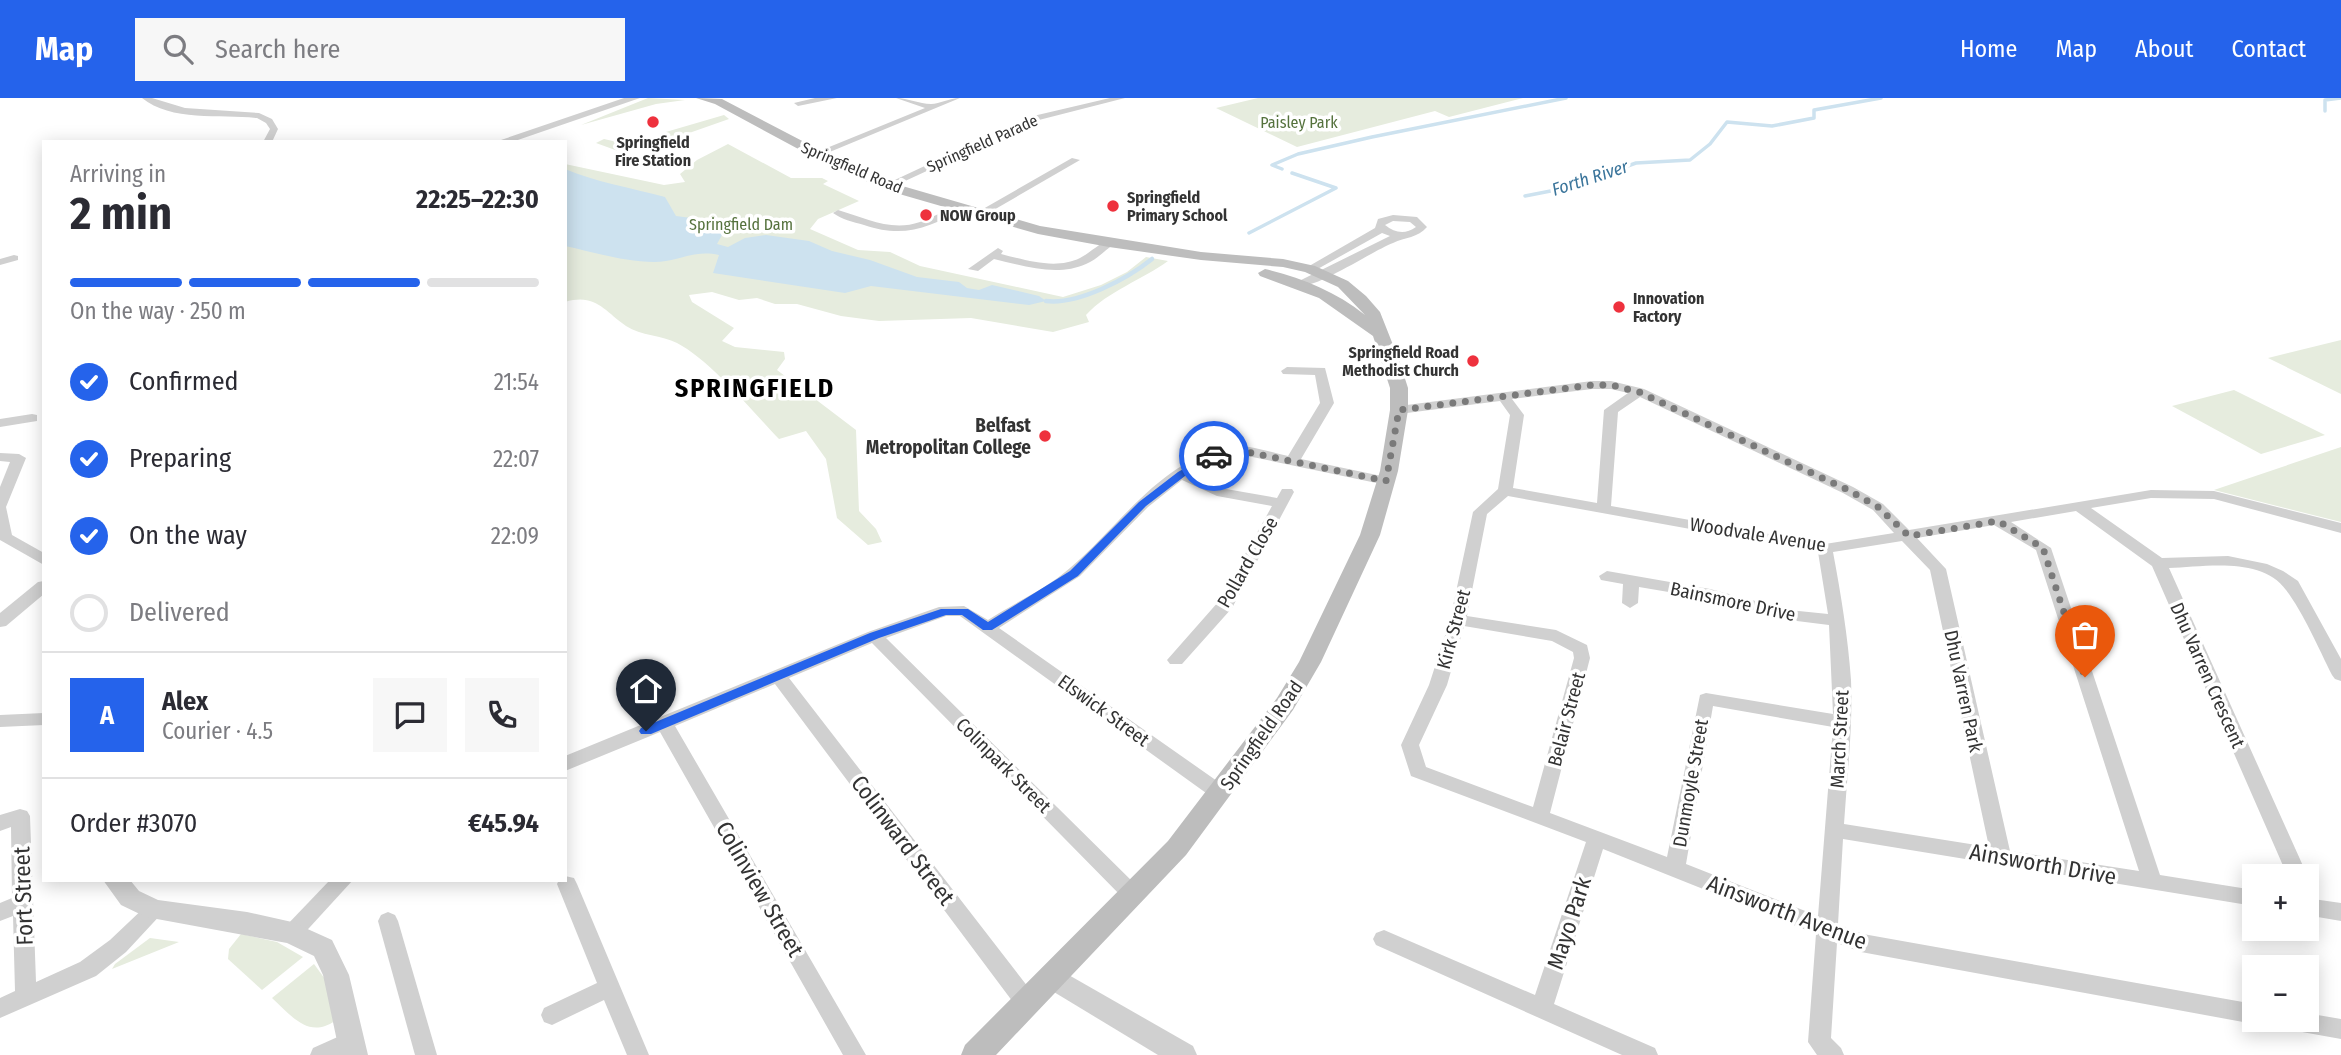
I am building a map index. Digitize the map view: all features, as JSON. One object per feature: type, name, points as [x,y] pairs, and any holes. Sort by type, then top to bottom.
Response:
[{"type":"main road","name":"Springfield Road","points":[[702,98],[716,99],[817,154],[887,186],[1038,230],[1201,256],[1343,284],[1362,299],[1372,312],[1399,388],[1399,410],[1386,481],[1370,535],[1310,662],[1285,704],[1177,848],[976,1055]]},
{"type":"main road","name":"Springfield Road","points":[[1313,277],[1360,316],[1383,340]]},
{"type":"street","points":[[146,98],[158,105],[176,108],[259,116],[269,121],[274,129],[268,140]]},
{"type":"street","points":[[507,140],[574,120],[631,98]]},
{"type":"street","points":[[798,103],[833,98]]},
{"type":"street","points":[[900,98],[932,107]]},
{"type":"street","points":[[817,154],[956,98]]},
{"type":"street","name":"Springfield Parade","points":[[887,186],[1032,119],[1121,98]]},
{"type":"street","points":[[981,213],[1075,160]]},
{"type":"street","points":[[838,213],[900,231],[920,227],[961,207]]},
{"type":"street","points":[[835,227],[853,218]]},
{"type":"street","points":[[1313,277],[1392,239],[1418,233],[1421,224],[1413,219],[1393,218],[1382,221],[1379,226],[1381,229]]},
{"type":"street","points":[[1313,277],[1381,229],[1406,235]]},
{"type":"street","points":[[974,269],[995,253],[1038,265],[1070,265],[1081,262],[1109,243]]},
{"type":"street","points":[[0,262],[14,258]]},
{"type":"street","points":[[1287,371],[1321,371],[1327,395],[1327,403],[1292,462]]},
{"type":"street","name":"Dhu Varren Park","points":[[1399,410],[1592,385],[1611,385],[1639,392],[1848,490],[1878,507],[1909,536],[1938,569],[2001,856]]},
{"type":"street","points":[[1604,507],[1611,410],[1639,392]]},
{"type":"street","points":[[1503,396],[1517,415],[1505,491]]},
{"type":"street","points":[[0,423],[32,417]]},
{"type":"street","points":[[988,627],[1074,573],[1143,504],[1181,474],[1212,457],[1238,450],[1386,481]]},
{"type":"street","points":[[0,457],[19,458],[0,507],[3,538],[42,559]]},
{"type":"street","name":"Pollard Close","points":[[1176,660],[1226,604],[1284,498],[1222,493],[1181,474]]},
{"type":"street","name":"Woodvale Avenue","points":[[1505,491],[1825,549],[2151,494],[2214,495],[2341,528]]},
{"type":"street","name":"Kirk Street","points":[[1418,771],[1410,745],[1438,685],[1458,620],[1480,512],[1505,491]]},
{"type":"street","points":[[2078,506],[2159,563],[2221,560],[2243,562],[2281,575],[2291,585],[2341,676]]},
{"type":"street","points":[[1998,521],[2043,548],[2153,883]]},
{"type":"street","name":"March Street","points":[[1825,549],[1837,620],[1842,681],[1842,722],[1819,1042],[1833,1055]]},
{"type":"street","name":"Dhu Varren Crescent","points":[[2159,563],[2292,864]]},
{"type":"street","name":"Bainsmore Drive","points":[[1608,576],[1710,594],[1789,615],[1837,620]]},
{"type":"street","points":[[1630,580],[1630,603]]},
{"type":"street","points":[[0,622],[42,588]]},
{"type":"street","name":"Elswick Street","points":[[567,764],[874,636],[945,611],[964,611],[1220,793]]},
{"type":"street","name":"Belair Street","points":[[1458,620],[1556,636],[1581,649],[1583,658],[1540,816]]},
{"type":"street","name":"Colinpark Street","points":[[874,636],[1133,895]]},
{"type":"street","name":"Colinward Street","points":[[779,677],[1027,1003]]},
{"type":"street","name":"Dunmoyle Street","points":[[1675,868],[1706,699],[1842,722]]},
{"type":"street","points":[[0,721],[42,719]]},
{"type":"street","name":"Colinview Street","points":[[664,723],[855,1055]]},
{"type":"street","name":"Ainsworth Avenue","points":[[1418,771],[1675,868],[1861,943],[2242,1012]]},
{"type":"street","name":"Fort Street","points":[[0,823],[20,816],[26,997]]},
{"type":"street","name":"Ainsworth Drive","points":[[1833,830],[2242,896]]},
{"type":"street","name":"Mayo Park","points":[[1542,1007],[1597,838]]},
{"type":"street","points":[[117,882],[130,898],[155,911],[247,923],[292,933],[323,948],[336,975],[353,1048],[321,1055]]},
{"type":"street","points":[[292,933],[341,882]]},
{"type":"street","points":[[567,884],[638,1055]]},
{"type":"street","points":[[0,912],[24,902]]},
{"type":"street","points":[[2319,906],[2341,912]]},
{"type":"street","points":[[0,1008],[88,969],[118,946],[155,911]]},
{"type":"street","points":[[388,921],[426,1055]]},
{"type":"street","points":[[1384,939],[1647,1055]]},
{"type":"street","points":[[1053,978],[1183,1055]]},
{"type":"street","points":[[552,1015],[610,987]]},
{"type":"street","points":[[2319,1025],[2341,1029]]},
{"type":"green space","points":[[648,98],[685,100],[656,104],[581,125]]},
{"type":"green space","name":"Paisley Park","points":[[1258,98],[1523,98],[1449,117],[1435,111],[1297,147],[1216,108]]},
{"type":"green space","points":[[724,115],[729,119],[638,151],[618,151],[596,143],[604,139],[639,147],[663,137],[659,134]]},
{"type":"green space","name":"Springfield Dam","points":[[728,144],[791,178],[822,178],[828,181],[823,184],[859,201],[818,219],[810,229],[858,250],[890,252],[920,266],[1063,297],[1101,285],[1127,272],[1146,257],[1168,261],[1095,307],[1086,315],[1089,322],[1053,332],[971,318],[879,321],[841,316],[797,304],[775,304],[757,298],[739,300],[712,292],[689,295],[692,302],[734,328],[722,341],[735,347],[784,352],[785,359],[777,370],[856,430],[859,511],[876,529],[882,542],[868,545],[837,518],[826,459],[806,431],[779,439],[731,387],[690,351],[671,340],[626,326],[592,302],[567,302],[567,164],[664,185],[685,182],[680,174],[697,160]]},
{"type":"green space","points":[[2341,340],[2341,394],[2268,358]]},
{"type":"green space","points":[[2234,390],[2325,435],[2261,454],[2172,406]]},
{"type":"green space","points":[[2341,447],[2341,522],[2214,490]]},
{"type":"green space","points":[[241,934],[277,942],[303,957],[262,990],[228,959],[229,949]]},
{"type":"green space","points":[[150,938],[179,942],[112,969],[115,964]]},
{"type":"green space","points":[[314,964],[325,979],[335,1021],[317,1028],[301,1023],[272,998]]},
{"type":"water","name":"Springfield Dam","points":[[567,170],[665,197],[676,216],[727,226],[717,244],[728,247],[745,238],[766,235],[809,241],[832,251],[870,260],[917,277],[959,282],[967,288],[979,290],[992,285],[1039,296],[1046,301],[1029,305],[871,286],[845,293],[713,273],[719,255],[710,254],[663,261],[620,259],[567,246]]},
{"type":"waterway","points":[[1282,169],[1272,165],[1298,154],[1372,137],[1566,98]]},
{"type":"waterway","name":"Forth River","points":[[1525,196],[1566,188],[1636,163],[1690,160],[1710,144],[1727,122],[1772,126],[1814,118],[1814,110],[1881,98]]},
{"type":"waterway","name":"Forth River","points":[[2325,111],[2325,100],[2341,98]]},
{"type":"waterway","points":[[1249,233],[1336,188],[1292,173]]},
{"type":"waterway","points":[[1046,301],[1087,295],[1129,275],[1152,259]]},
{"type":"way so far","points":[[1214,456],[1238,450],[1386,481],[1399,410],[1592,385],[1611,385],[1639,392],[1848,490],[1878,507],[1909,536],[1998,521],[2043,548],[2085,677]]},
{"type":"place","name":"Springfield Fire Station","points":[[653,122]]},
{"type":"place","name":"Springfield Primary School","points":[[1113,206]]},
{"type":"place","name":"NOW Group","points":[[926,215]]},
{"type":"place","name":"Innovation Factory","points":[[1619,307]]},
{"type":"place","name":"Springfield Road Methodist Church","points":[[1473,361]]},
{"type":"place","name":"Belfast Metropolitan College","points":[[1045,436]]},
{"type":"district","name":"SPRINGFIELD","points":[[755,388]]},
{"type":"route","points":[[646,731],[874,636],[945,611],[964,611],[988,627],[1074,573],[1143,504],[1181,474],[1214,456]]}]
